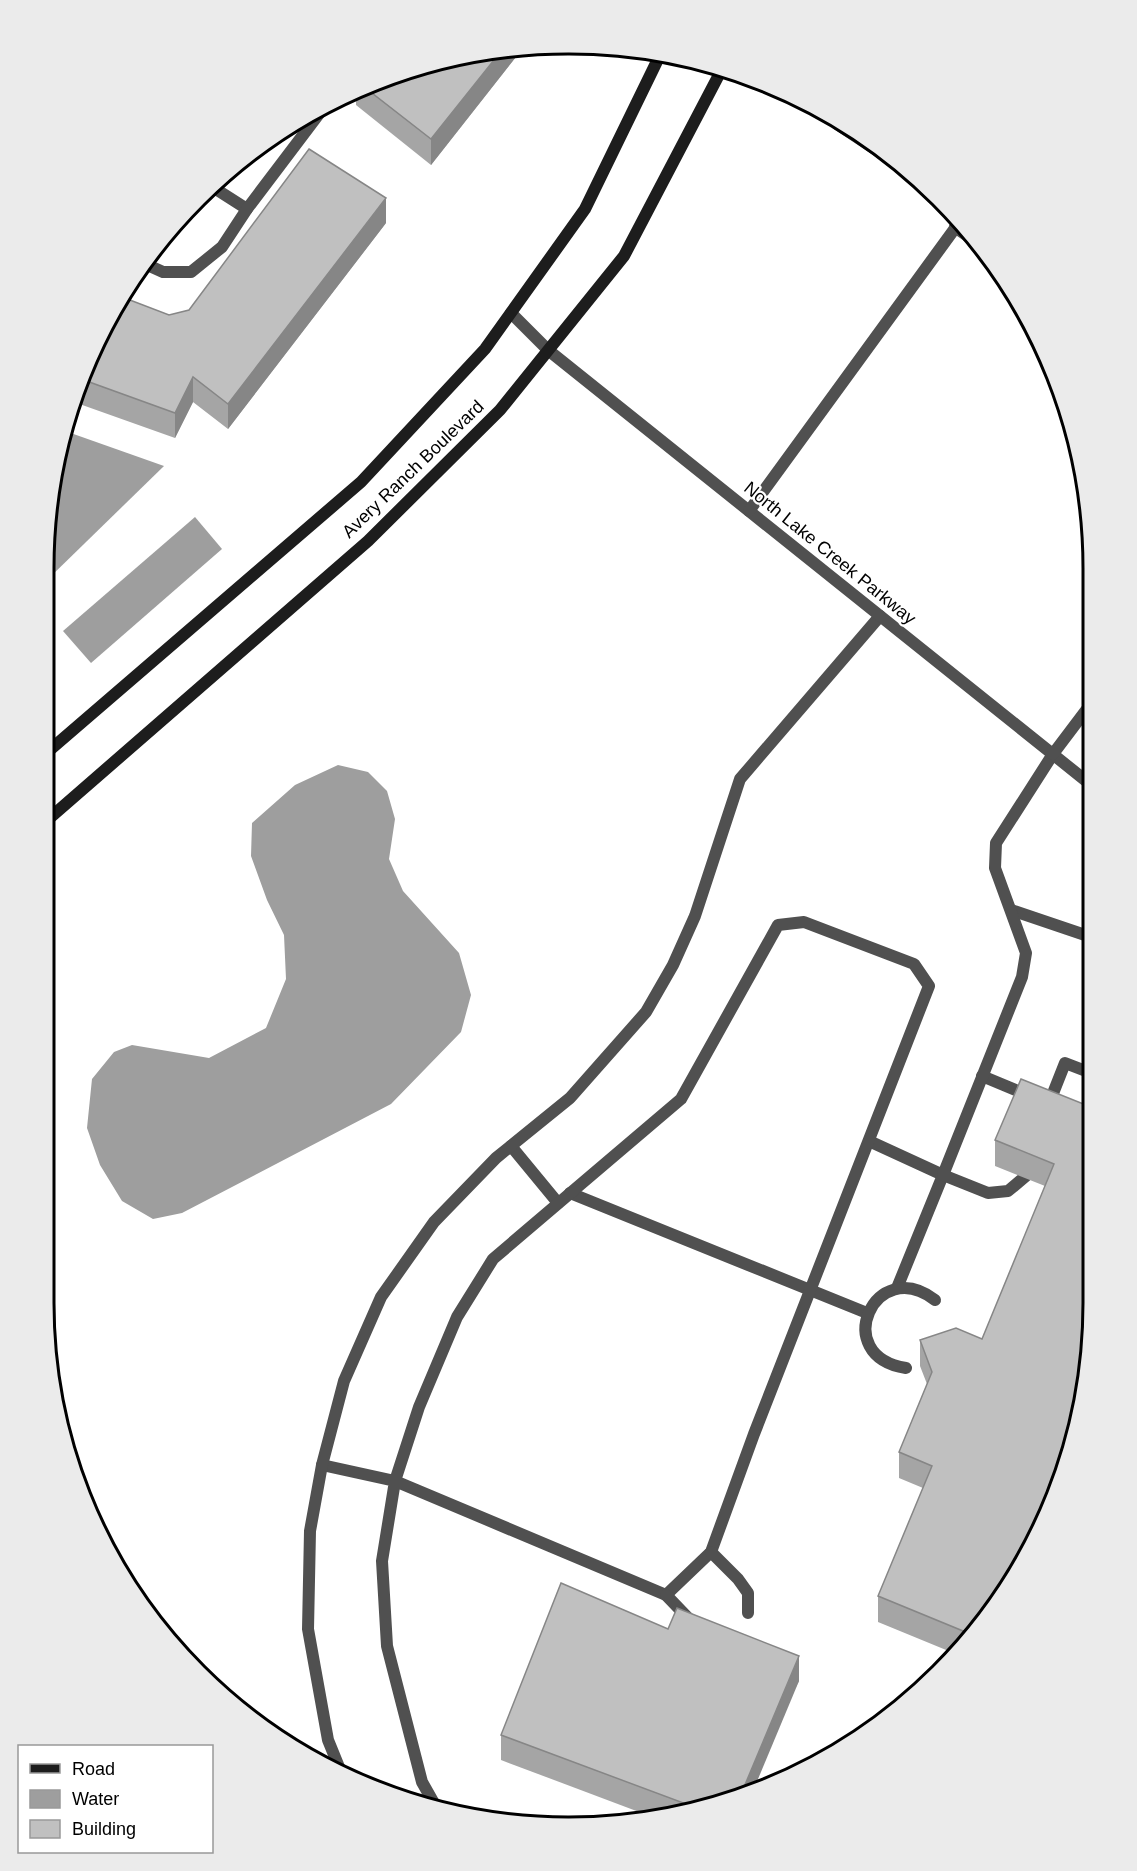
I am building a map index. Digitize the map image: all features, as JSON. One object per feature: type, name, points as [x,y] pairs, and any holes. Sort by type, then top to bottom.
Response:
[{"type":"main road","name":"Avery Ranch Boulevard","points":[[54,745],[361,482],[485,349],[585,209],[657,62]]},
{"type":"main road","name":"Avery Ranch Boulevard","points":[[54,814],[368,541],[500,410],[624,256],[718,77]]},
{"type":"street","points":[[152,267],[163,272],[191,272],[222,247],[247,209],[313,122]]},
{"type":"street","points":[[219,191],[247,209]]},
{"type":"street","points":[[749,511],[955,229]]},
{"type":"street","name":"North Lake Creek Parkway","points":[[511,312],[548,350],[1083,778]]},
{"type":"street","points":[[337,1762],[328,1740],[308,1629],[310,1531],[322,1465],[344,1381],[381,1297],[434,1222],[496,1158],[570,1098],[646,1012],[674,965],[695,916],[740,779],[880,616]]},
{"type":"street","points":[[897,1288],[1022,977],[1026,953],[995,868],[996,843],[1053,754],[1083,714]]},
{"type":"street","points":[[1011,910],[1083,934]]},
{"type":"street","points":[[431,1798],[422,1782],[387,1646],[382,1561],[395,1481],[419,1407],[457,1317],[494,1259],[681,1099],[778,925],[804,922],[914,964],[929,986],[754,1434],[711,1552],[666,1595]]},
{"type":"street","points":[[982,1076],[1026,1094],[1048,1110],[1065,1063],[1083,1070]]},
{"type":"street","points":[[869,1141],[988,1193],[1008,1191],[1026,1176]]},
{"type":"street","points":[[511,1146],[558,1203]]},
{"type":"street","points":[[570,1193],[867,1313]]},
{"type":"street","points":[[906,1368],[893,1366],[881,1360],[872,1351],[865,1326],[867,1313],[874,1302],[885,1293],[897,1288],[911,1287],[935,1300]]},
{"type":"street","points":[[322,1465],[395,1481],[666,1595],[694,1623]]},
{"type":"street","points":[[711,1552],[738,1579],[748,1593],[748,1613]]},
{"type":"water","points":[[72,434],[164,466],[54,573],[58,501]]},
{"type":"water","points":[[195,517],[222,549],[91,663],[63,631]]},
{"type":"water","points":[[338,765],[368,772],[387,791],[395,819],[389,859],[403,891],[459,953],[471,995],[461,1032],[391,1104],[182,1213],[153,1219],[122,1201],[100,1165],[87,1128],[92,1079],[114,1052],[132,1045],[209,1058],[266,1028],[286,979],[284,935],[267,900],[251,856],[252,823],[295,785]]},
{"type":"building","points":[[495,59],[431,139],[372,93],[435,72]]},
{"type":"building","points":[[309,149],[386,198],[228,404],[193,377],[175,413],[89,382],[107,341],[130,300],[169,315],[189,310]]},
{"type":"building","points":[[1021,1079],[1083,1104],[1082,1336],[1073,1403],[1056,1468],[1044,1499],[1014,1560],[977,1616],[964,1631],[878,1596],[932,1466],[899,1452],[932,1372],[920,1340],[956,1328],[982,1339],[1054,1164],[995,1140]]},
{"type":"building","points":[[561,1583],[668,1629],[677,1608],[799,1656],[744,1786],[702,1799],[684,1803],[501,1735]]}]
